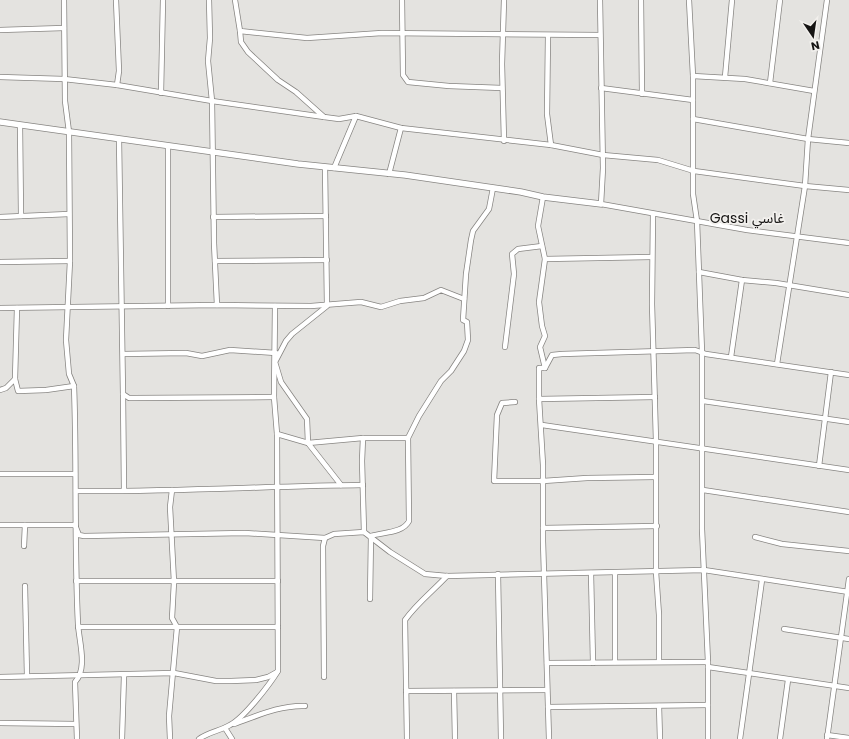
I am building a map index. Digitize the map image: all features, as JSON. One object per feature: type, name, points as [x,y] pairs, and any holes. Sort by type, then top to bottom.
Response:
[{"type":"street","points":[[64,0],[64,79],[69,132],[70,261],[66,358],[74,386],[76,581],[78,627],[81,643],[80,676],[75,682],[77,739]]},
{"type":"street","points":[[116,0],[119,71],[117,85]]},
{"type":"street","points":[[162,93],[163,0]]},
{"type":"street","points":[[210,0],[210,38],[208,61],[212,101],[213,217],[217,305]]},
{"type":"street","points":[[235,0],[242,42],[248,52],[278,80],[296,92],[324,117]]},
{"type":"street","points":[[402,0],[403,76],[408,82],[448,86],[502,88]]},
{"type":"street","points":[[504,0],[502,88],[504,141]]},
{"type":"street","points":[[600,0],[603,155],[601,204]]},
{"type":"street","points":[[641,0],[642,94]]},
{"type":"street","points":[[689,0],[693,76],[693,194],[697,221],[702,352],[702,529],[708,662],[708,739]]},
{"type":"street","points":[[725,77],[732,0]]},
{"type":"street","points":[[770,83],[780,0]]},
{"type":"street","points":[[777,364],[788,286],[805,186],[808,139],[827,0]]},
{"type":"street","points":[[0,30],[64,28]]},
{"type":"street","points":[[240,31],[307,38],[402,33],[548,36],[600,35]]},
{"type":"street","points":[[548,36],[547,114],[551,145]]},
{"type":"street","points":[[693,76],[725,77],[814,91]]},
{"type":"street","points":[[0,77],[64,79],[117,85],[212,101],[339,119],[356,116],[401,128],[504,141],[551,145],[603,155],[658,160],[694,171],[805,186],[849,190]]},
{"type":"street","points":[[601,88],[693,100]]},
{"type":"street","points":[[334,168],[356,116]]},
{"type":"street","points":[[693,119],[808,139],[849,143]]},
{"type":"street","points":[[0,122],[213,153],[493,188],[543,197],[601,204],[653,214],[670,215],[697,221],[849,243]]},
{"type":"street","points":[[20,126],[21,216]]},
{"type":"street","points":[[389,174],[401,128]]},
{"type":"street","points":[[119,139],[124,490]]},
{"type":"street","points":[[168,146],[168,306]]},
{"type":"street","points":[[325,167],[327,306]]},
{"type":"street","points":[[371,536],[406,526],[409,520],[408,438],[419,416],[441,381],[464,352],[468,340],[468,332],[467,322],[463,320],[464,299],[471,240],[473,232],[489,209],[493,188]]},
{"type":"street","points":[[543,197],[538,226],[545,260],[539,302],[545,336],[540,347],[545,368]]},
{"type":"street","points":[[0,217],[69,214]]},
{"type":"street","points":[[653,214],[651,257],[656,441],[656,572],[659,615],[659,661]]},
{"type":"street","points":[[213,217],[326,216]]},
{"type":"street","points":[[505,348],[514,274],[512,254],[518,249],[542,246]]},
{"type":"street","points":[[545,260],[651,257]]},
{"type":"street","points":[[215,261],[327,260]]},
{"type":"street","points":[[0,262],[70,261]]},
{"type":"street","points":[[699,272],[742,280],[764,281],[849,295]]},
{"type":"street","points":[[731,358],[742,280]]},
{"type":"street","points":[[0,308],[217,305],[327,306],[361,302],[381,307],[400,301],[424,298],[441,290],[464,299]]},
{"type":"street","points":[[232,725],[267,688],[278,671],[278,486],[277,434],[274,397],[276,362],[275,306]]},
{"type":"street","points":[[327,306],[292,334],[286,341],[276,362],[282,382],[307,419],[308,443],[341,485]]},
{"type":"street","points":[[17,308],[15,379],[18,391],[46,390],[74,386]]},
{"type":"street","points":[[123,354],[186,353],[202,356],[230,350],[276,353]]},
{"type":"street","points":[[545,368],[552,355],[695,350],[706,354],[849,375]]},
{"type":"street","points":[[545,368],[539,368],[539,399],[542,425],[544,482],[543,528],[549,739]]},
{"type":"street","points":[[819,466],[831,372]]},
{"type":"street","points":[[0,390],[6,388],[15,379]]},
{"type":"street","points":[[123,394],[129,398],[274,397]]},
{"type":"street","points":[[539,399],[655,397]]},
{"type":"street","points":[[703,401],[849,422]]},
{"type":"street","points":[[515,402],[502,403],[497,415],[494,481],[544,482],[587,478],[655,477]]},
{"type":"street","points":[[542,425],[849,470]]},
{"type":"street","points":[[277,434],[308,443],[363,438],[408,438]]},
{"type":"street","points":[[363,438],[362,461],[364,532]]},
{"type":"street","points":[[0,474],[75,474]]},
{"type":"street","points":[[76,491],[239,489],[278,486],[363,485]]},
{"type":"street","points":[[170,739],[168,716],[174,673],[177,627],[172,618],[174,582],[170,507],[172,490]]},
{"type":"street","points":[[703,490],[849,512]]},
{"type":"street","points":[[0,525],[76,525]]},
{"type":"street","points":[[24,546],[25,525]]},
{"type":"street","points":[[76,525],[79,535],[84,536],[245,533],[325,538],[334,534],[364,532],[390,552],[424,574],[447,576],[704,570],[848,592]]},
{"type":"street","points":[[543,528],[657,526]]},
{"type":"street","points":[[370,599],[371,536]]},
{"type":"street","points":[[755,537],[782,544],[849,551]]},
{"type":"street","points":[[324,677],[323,546],[325,538]]},
{"type":"street","points":[[615,572],[616,662]]},
{"type":"street","points":[[591,573],[593,663]]},
{"type":"street","points":[[498,574],[501,739]]},
{"type":"street","points":[[407,739],[406,620],[416,606],[432,593],[447,576]]},
{"type":"street","points":[[849,579],[842,638],[827,737],[849,738]]},
{"type":"street","points":[[740,739],[762,580]]},
{"type":"street","points":[[76,581],[278,581]]},
{"type":"street","points":[[25,586],[27,676]]},
{"type":"street","points":[[78,627],[278,627]]},
{"type":"street","points":[[784,629],[849,639]]},
{"type":"street","points":[[547,662],[708,662]]},
{"type":"street","points":[[708,667],[849,688]]},
{"type":"street","points":[[0,677],[124,676],[174,673],[216,681],[236,681],[256,680],[268,677],[278,671]]},
{"type":"street","points":[[122,739],[124,676]]},
{"type":"street","points":[[780,739],[788,680]]},
{"type":"street","points":[[406,691],[547,690]]},
{"type":"street","points":[[454,691],[455,739]]},
{"type":"street","points":[[548,707],[708,705]]},
{"type":"street","points":[[199,739],[205,734],[280,708],[305,706]]},
{"type":"street","points":[[659,706],[660,739]]},
{"type":"street","points":[[0,723],[76,724]]},
{"type":"street","points":[[225,728],[232,739]]},
{"type":"district","name":"Gassi غاسي","points":[[747,218]]}]
